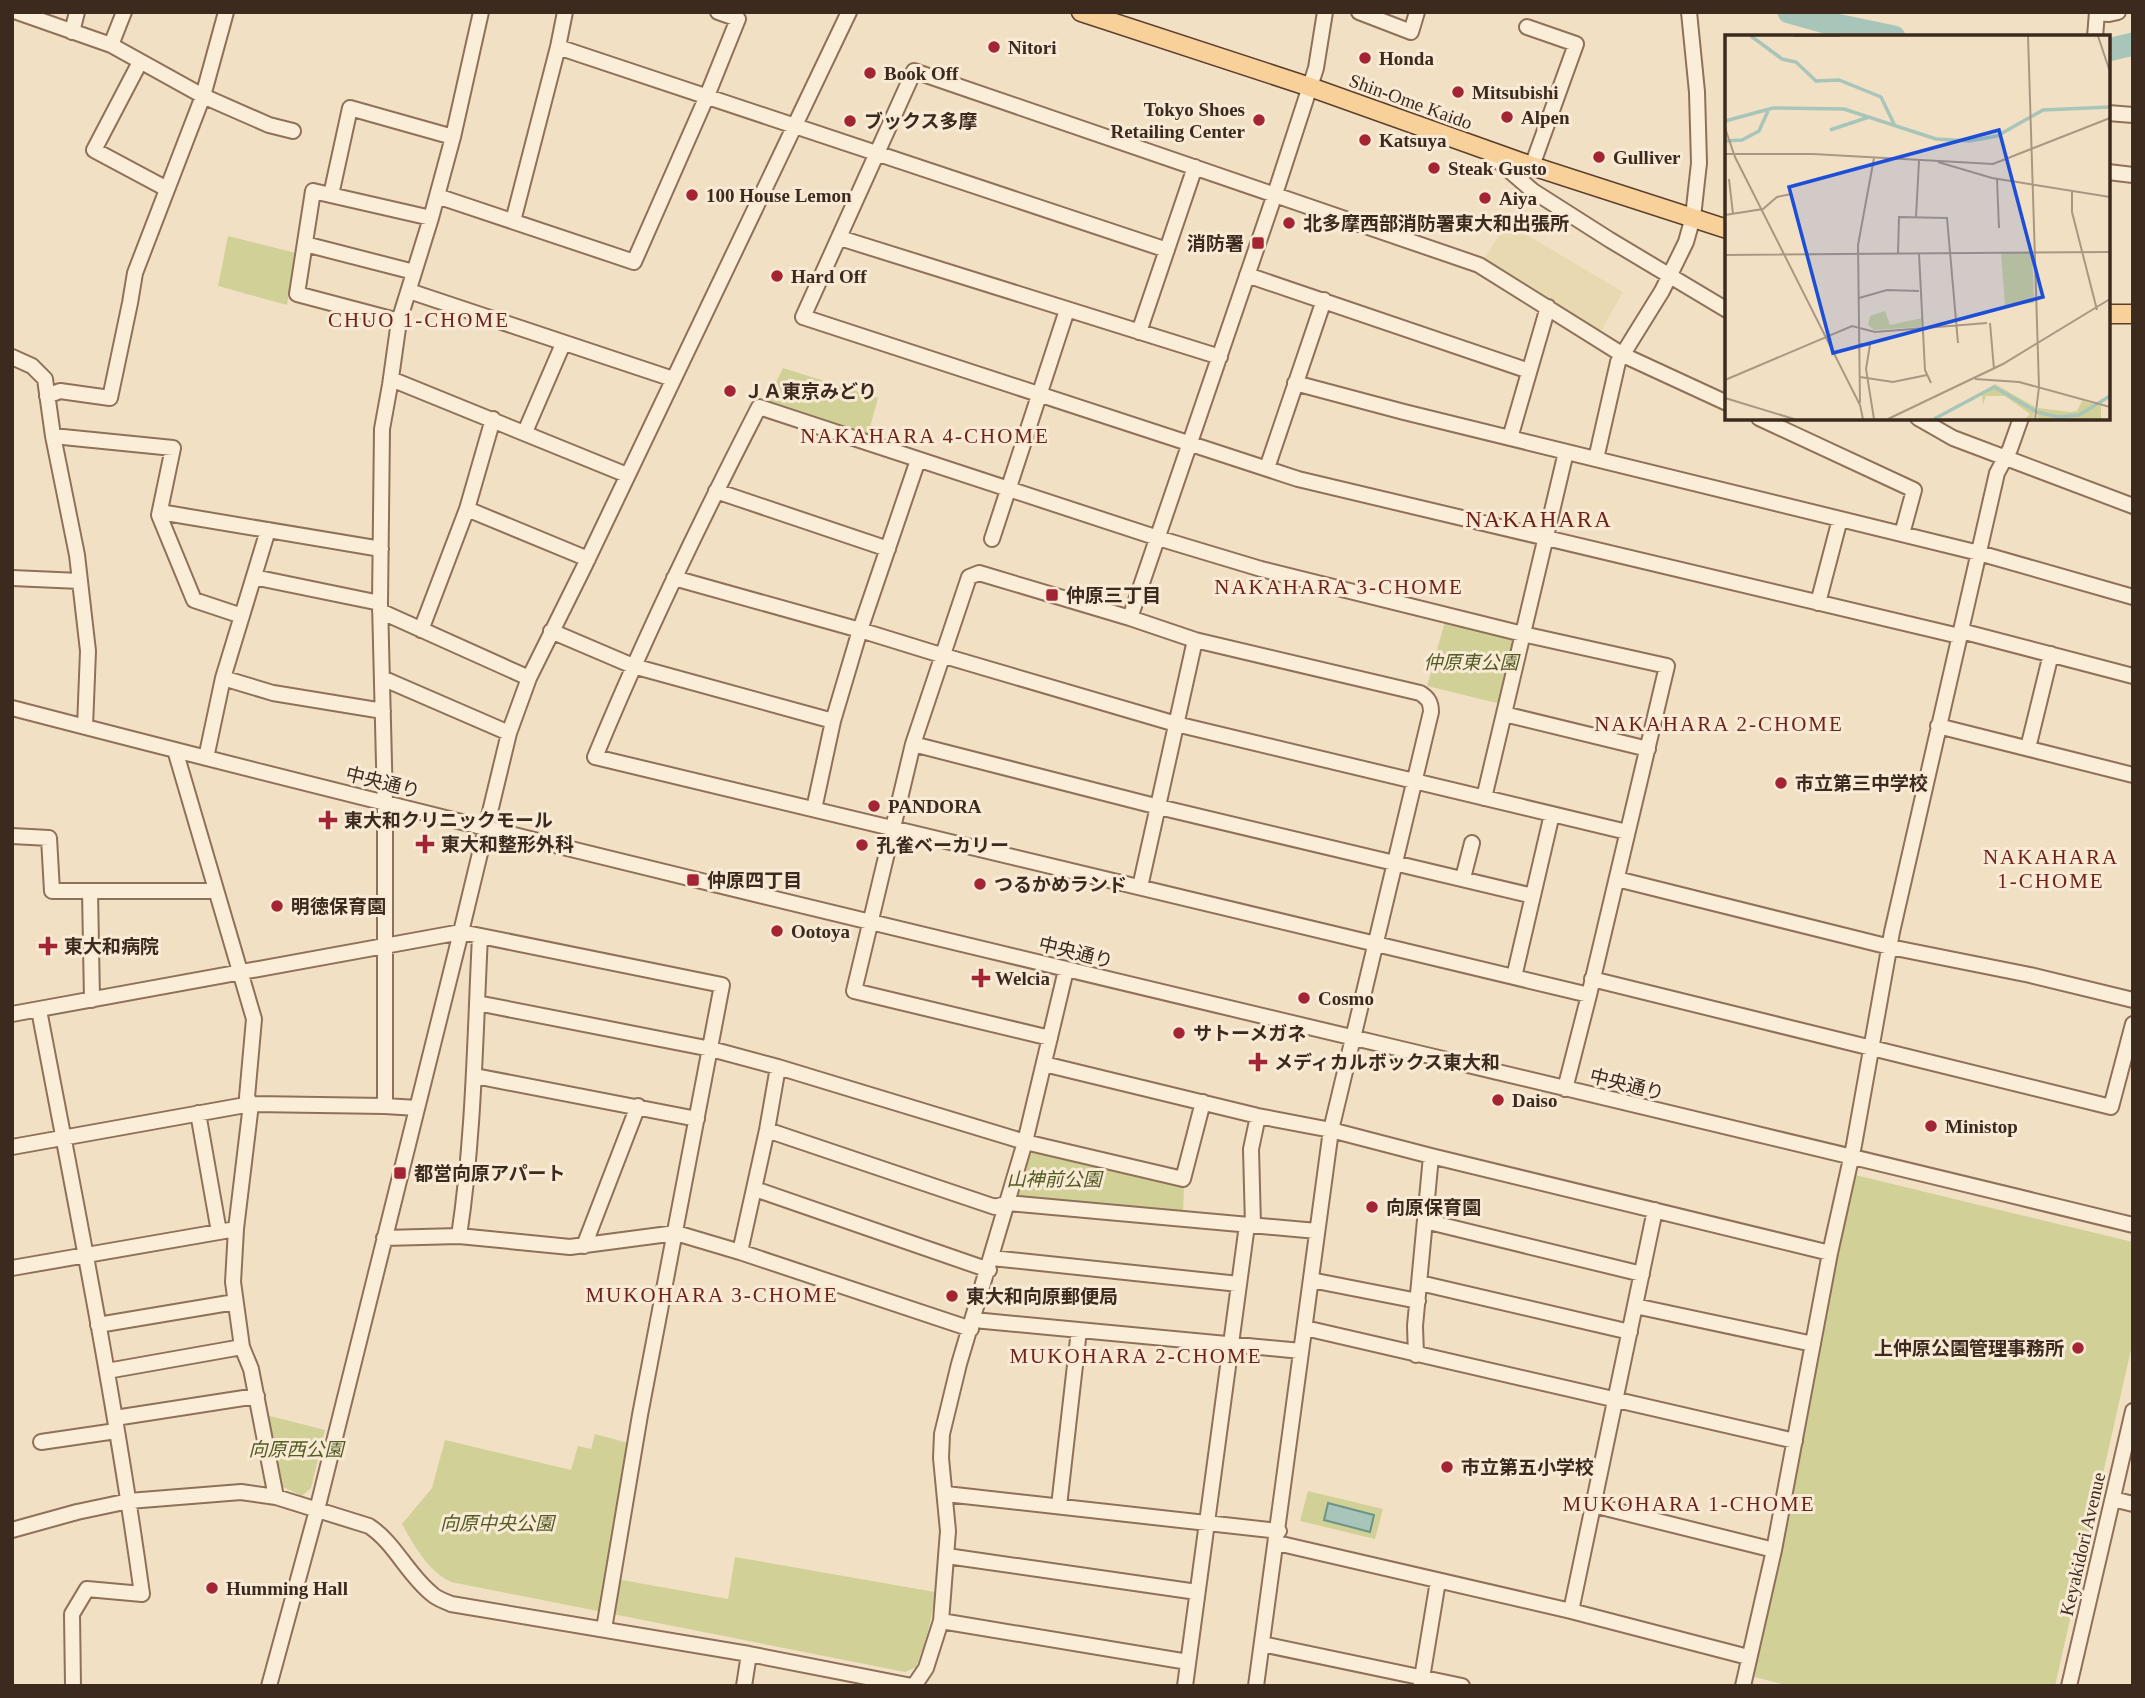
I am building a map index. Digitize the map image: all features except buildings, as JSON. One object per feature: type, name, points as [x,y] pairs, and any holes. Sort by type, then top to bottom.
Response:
[{"type":"main road","name":"Shin-Ome Kaido","points":[[1081,12],[1310,87],[1487,151],[1725,228]]},
{"type":"main road","points":[[2110,314],[2133,314]]},
{"type":"street","points":[[72,32],[78,12]]},
{"type":"street","points":[[111,45],[124,12]]},
{"type":"street","points":[[47,396],[60,391],[110,398],[135,273],[203,96],[226,12]]},
{"type":"street","points":[[385,1106],[385,803],[380,607],[382,429],[399,321],[437,197],[481,12]]},
{"type":"street","points":[[513,222],[565,12]]},
{"type":"street","points":[[437,197],[634,262],[738,19],[718,12]]},
{"type":"street","points":[[272,1685],[509,733],[529,678],[551,631],[588,559],[849,12]]},
{"type":"street","points":[[1130,618],[1310,87],[1316,68],[1325,12]]},
{"type":"street","points":[[1359,12],[1410,32],[1417,12]]},
{"type":"street","points":[[1596,459],[1618,362],[1662,291],[1686,242],[1693,217],[1699,163],[1697,92],[1689,12]]},
{"type":"street","points":[[2095,35],[2097,14],[2118,12]]},
{"type":"street","points":[[14,13],[111,45],[203,96],[269,125],[293,131]]},
{"type":"street","points":[[1527,27],[1576,44],[1532,166]]},
{"type":"street","points":[[558,47],[1167,250]]},
{"type":"street","points":[[140,62],[94,150],[167,189]]},
{"type":"street","points":[[1725,402],[1623,355],[1479,265],[914,71],[803,317],[1298,479],[1818,603],[2051,654],[2133,676]]},
{"type":"street","points":[[331,195],[351,108],[453,136]]},
{"type":"street","points":[[2110,113],[2133,115]]},
{"type":"street","points":[[1487,151],[1533,191],[1725,309]]},
{"type":"street","points":[[1139,332],[1195,167]]},
{"type":"street","points":[[2110,172],[2133,175]]},
{"type":"street","points":[[399,321],[297,294],[313,191],[431,218]]},
{"type":"street","points":[[840,238],[1220,357]]},
{"type":"street","points":[[304,244],[414,272]]},
{"type":"street","points":[[1247,275],[1529,371]]},
{"type":"street","points":[[409,291],[673,379]]},
{"type":"street","points":[[1267,468],[1324,300]]},
{"type":"street","points":[[1510,438],[1548,307]]},
{"type":"street","points":[[992,539],[1067,310]]},
{"type":"street","points":[[525,432],[563,344]]},
{"type":"street","points":[[12,357],[40,372],[45,379],[52,436],[80,581],[88,651],[85,727]]},
{"type":"street","points":[[391,379],[627,475]]},
{"type":"street","points":[[1295,383],[1979,553],[2133,597]]},
{"type":"street","points":[[1565,1089],[1617,879],[1667,666],[1523,634],[1261,569],[1158,538],[759,407],[674,578],[595,757],[1588,995]]},
{"type":"street","points":[[421,630],[467,509],[493,419]]},
{"type":"street","points":[[1763,420],[1914,490],[1902,534]]},
{"type":"street","points":[[1922,420],[1953,438],[2133,506]]},
{"type":"street","points":[[1747,1685],[1748,1657],[1774,1550],[1892,932],[1997,473],[2010,449],[2020,420]]},
{"type":"street","points":[[52,436],[173,448],[159,515],[194,600],[242,616]]},
{"type":"street","points":[[1484,798],[1566,452]]},
{"type":"street","points":[[814,808],[833,721],[860,630],[918,460]]},
{"type":"street","points":[[716,491],[888,549]]},
{"type":"street","points":[[467,509],[588,559]]},
{"type":"street","points":[[160,512],[381,549]]},
{"type":"street","points":[[1818,603],[1840,519]]},
{"type":"street","points":[[206,758],[223,678],[268,530]]},
{"type":"street","points":[[1050,1038],[854,991],[913,744],[966,581],[973,574],[979,573],[1195,640],[1407,690],[1427,698],[1431,712],[1331,1130],[1256,1686]]},
{"type":"street","points":[[254,577],[380,607],[421,630],[529,678]]},
{"type":"street","points":[[12,578],[80,581]]},
{"type":"street","points":[[674,578],[1176,724],[1627,832]]},
{"type":"street","points":[[551,631],[633,666],[833,721]]},
{"type":"street","points":[[1140,887],[1195,640]]},
{"type":"street","points":[[2028,748],[2051,654]]},
{"type":"street","points":[[223,678],[273,693],[383,711]]},
{"type":"street","points":[[382,678],[509,733]]},
{"type":"street","name":"中央通り","points":[[12,708],[871,923],[2133,1225]]},
{"type":"street","points":[[1504,714],[1648,749]]},
{"type":"street","points":[[1938,726],[2133,775]]},
{"type":"street","points":[[913,744],[1159,807],[1533,896]]},
{"type":"street","points":[[175,750],[254,1019],[247,1097],[251,1104],[236,1229],[233,1282],[242,1347],[251,1369],[276,1497]]},
{"type":"street","points":[[1514,977],[1552,814]]},
{"type":"street","points":[[12,836],[49,838],[52,891],[216,891]]},
{"type":"street","points":[[1462,878],[1472,843]]},
{"type":"street","points":[[1617,879],[1890,947],[2030,975],[2133,1000]]},
{"type":"street","points":[[90,891],[92,1000]]},
{"type":"street","points":[[12,1014],[461,933],[723,985],[638,1426],[604,1629]]},
{"type":"street","points":[[459,1236],[467,1183],[475,1076],[480,936]]},
{"type":"street","points":[[12,1530],[129,1501],[242,1492],[276,1497],[369,1526],[380,1533],[434,1596],[451,1604],[749,1654],[913,1686],[926,1668],[941,1620],[947,1556],[942,1434],[954,1382],[1025,1142],[1066,970]]},
{"type":"street","points":[[1592,979],[2110,1107],[2133,1024]]},
{"type":"street","points":[[477,1003],[711,1049],[1025,1142],[1183,1180],[1203,1102]]},
{"type":"street","points":[[39,1010],[107,1371],[142,1594],[87,1589],[72,1614],[73,1686]]},
{"type":"street","points":[[1044,1064],[1331,1130],[1830,1253]]},
{"type":"street","points":[[740,1252],[778,1067]]},
{"type":"street","points":[[475,1076],[697,1119]]},
{"type":"street","points":[[12,1147],[251,1104],[417,1108]]},
{"type":"street","points":[[584,1246],[638,1107]]},
{"type":"street","points":[[198,1113],[219,1231]]},
{"type":"street","points":[[1185,1686],[1239,1284],[1250,1225],[1251,1149],[1258,1115]]},
{"type":"street","points":[[767,1130],[995,1207],[1008,1203],[1317,1231]]},
{"type":"street","points":[[1416,1355],[1415,1326],[1431,1156]]},
{"type":"street","points":[[755,1189],[990,1264],[1239,1284]]},
{"type":"street","points":[[1571,1611],[1655,1210]]},
{"type":"street","points":[[1425,1221],[1642,1274]]},
{"type":"street","points":[[12,1268],[236,1229]]},
{"type":"street","points":[[384,1237],[459,1236],[570,1247],[676,1233],[972,1325],[1079,1330],[1301,1350]]},
{"type":"street","points":[[1311,1280],[1418,1301]]},
{"type":"street","points":[[1420,1283],[1630,1332]]},
{"type":"street","points":[[98,1325],[235,1302]]},
{"type":"street","points":[[1635,1306],[1813,1344]]},
{"type":"street","points":[[1305,1328],[1795,1441]]},
{"type":"street","points":[[1059,1506],[1079,1330]]},
{"type":"street","points":[[107,1371],[242,1347]]},
{"type":"street","points":[[41,1442],[257,1396]]},
{"type":"street","name":"Keyakidori Avenue","points":[[2069,1686],[2133,1411]]},
{"type":"street","points":[[946,1494],[1207,1521],[1748,1657]]},
{"type":"street","points":[[2113,1499],[2133,1504]]},
{"type":"street","points":[[1593,1505],[1774,1550]]},
{"type":"street","points":[[947,1556],[1198,1592]]},
{"type":"street","points":[[1422,1681],[1438,1581]]},
{"type":"street","points":[[941,1620],[1188,1662]]},
{"type":"street","points":[[1262,1644],[1422,1681],[1462,1686]]},
{"type":"street","points":[[744,1686],[749,1654]]},
{"type":"shaded area","points":[[1507,223],[1623,292],[1601,331],[1484,259]]},
{"type":"shaded area","points":[[1328,1503],[1374,1515],[1370,1532],[1324,1520]]},
{"type":"green space","points":[[228,236],[296,253],[287,305],[218,286]]},
{"type":"green space","points":[[783,368],[878,398],[867,438],[765,405]]},
{"type":"green space","name":"仲原東公園","points":[[1445,621],[1510,635],[1516,643],[1501,704],[1427,686]]},
{"type":"green space","name":"山神前公園","points":[[1037,1150],[1184,1185],[1183,1214],[1022,1199],[1019,1194],[1030,1155]]},
{"type":"green space","points":[[1851,1174],[2133,1242],[2133,1341],[2055,1686],[1790,1686],[1754,1677]]},
{"type":"green space","name":"向原西公園","points":[[266,1415],[325,1430],[311,1488],[302,1496],[281,1486]]},
{"type":"green space","name":"向原中央公園","points":[[595,1434],[628,1443],[605,1577],[728,1599],[735,1557],[935,1592],[928,1630],[916,1667],[905,1672],[451,1582],[429,1565],[402,1524],[432,1488],[445,1440],[571,1470],[578,1446],[591,1449]]},
{"type":"green space","points":[[1308,1491],[1383,1509],[1375,1539],[1300,1521]]},
{"type":"waterway","points":[[1789,12],[1884,35]]},
{"type":"waterway","points":[[2110,50],[2133,44]]},
{"type":"place","name":"Nitori","points":[[994,47]]},
{"type":"place","name":"Honda","points":[[1365,58]]},
{"type":"place","name":"Book Off","points":[[870,73]]},
{"type":"place","name":"Mitsubishi","points":[[1458,92]]},
{"type":"place","name":"Alpen","points":[[1507,117]]},
{"type":"place","name":"Tokyo Shoes Retailing Center","points":[[1259,120]]},
{"type":"place","name":"ブックス多摩","points":[[850,121]]},
{"type":"place","name":"Katsuya","points":[[1365,140]]},
{"type":"place","name":"Gulliver","points":[[1599,157]]},
{"type":"place","name":"Steak Gusto","points":[[1434,168]]},
{"type":"place","name":"100 House Lemon","points":[[692,195]]},
{"type":"place","name":"Aiya","points":[[1485,198]]},
{"type":"place","name":"北多摩西部消防署東大和出張所","points":[[1289,223]]},
{"type":"place","name":"消防署","points":[[1258,243]]},
{"type":"place","name":"Hard Off","points":[[777,276]]},
{"type":"place","name":"ＪＡ東京みどり","points":[[730,391]]},
{"type":"place","name":"仲原三丁目","points":[[1052,595]]},
{"type":"place","name":"市立第三中学校","points":[[1781,783]]},
{"type":"place","name":"PANDORA","points":[[874,806]]},
{"type":"place","name":"東大和クリニックモール","points":[[328,820]]},
{"type":"place","name":"東大和整形外科","points":[[425,844]]},
{"type":"place","name":"孔雀ベーカリー","points":[[862,845]]},
{"type":"place","name":"仲原四丁目","points":[[693,880]]},
{"type":"place","name":"つるかめランド","points":[[980,884]]},
{"type":"place","name":"明徳保育園","points":[[277,906]]},
{"type":"place","name":"Ootoya","points":[[777,931]]},
{"type":"place","name":"東大和病院","points":[[48,946]]},
{"type":"place","name":"Welcia","points":[[981,978]]},
{"type":"place","name":"Cosmo","points":[[1304,998]]},
{"type":"place","name":"サトーメガネ","points":[[1179,1033]]},
{"type":"place","name":"メディカルボックス東大和","points":[[1258,1062]]},
{"type":"place","name":"Daiso","points":[[1498,1100]]},
{"type":"place","name":"Ministop","points":[[1931,1126]]},
{"type":"place","name":"都営向原アパート","points":[[400,1173]]},
{"type":"place","name":"向原保育園","points":[[1372,1207]]},
{"type":"place","name":"東大和向原郵便局","points":[[952,1296]]},
{"type":"place","name":"上仲原公園管理事務所","points":[[2078,1348]]},
{"type":"place","name":"市立第五小学校","points":[[1447,1467]]},
{"type":"place","name":"Humming Hall","points":[[212,1588]]},
{"type":"district","name":"CHUO 1-CHOME","points":[[419,320]]},
{"type":"district","name":"NAKAHARA 4-CHOME","points":[[925,436]]},
{"type":"district","name":"NAKAHARA","points":[[1539,519]]},
{"type":"district","name":"NAKAHARA 3-CHOME","points":[[1339,587]]},
{"type":"district","name":"NAKAHARA 2-CHOME","points":[[1719,724]]},
{"type":"district","name":"NAKAHARA 1-CHOME","points":[[2051,869]]},
{"type":"district","name":"MUKOHARA 3-CHOME","points":[[712,1295]]},
{"type":"district","name":"MUKOHARA 2-CHOME","points":[[1136,1356]]},
{"type":"district","name":"MUKOHARA 1-CHOME","points":[[1689,1504]]}]
